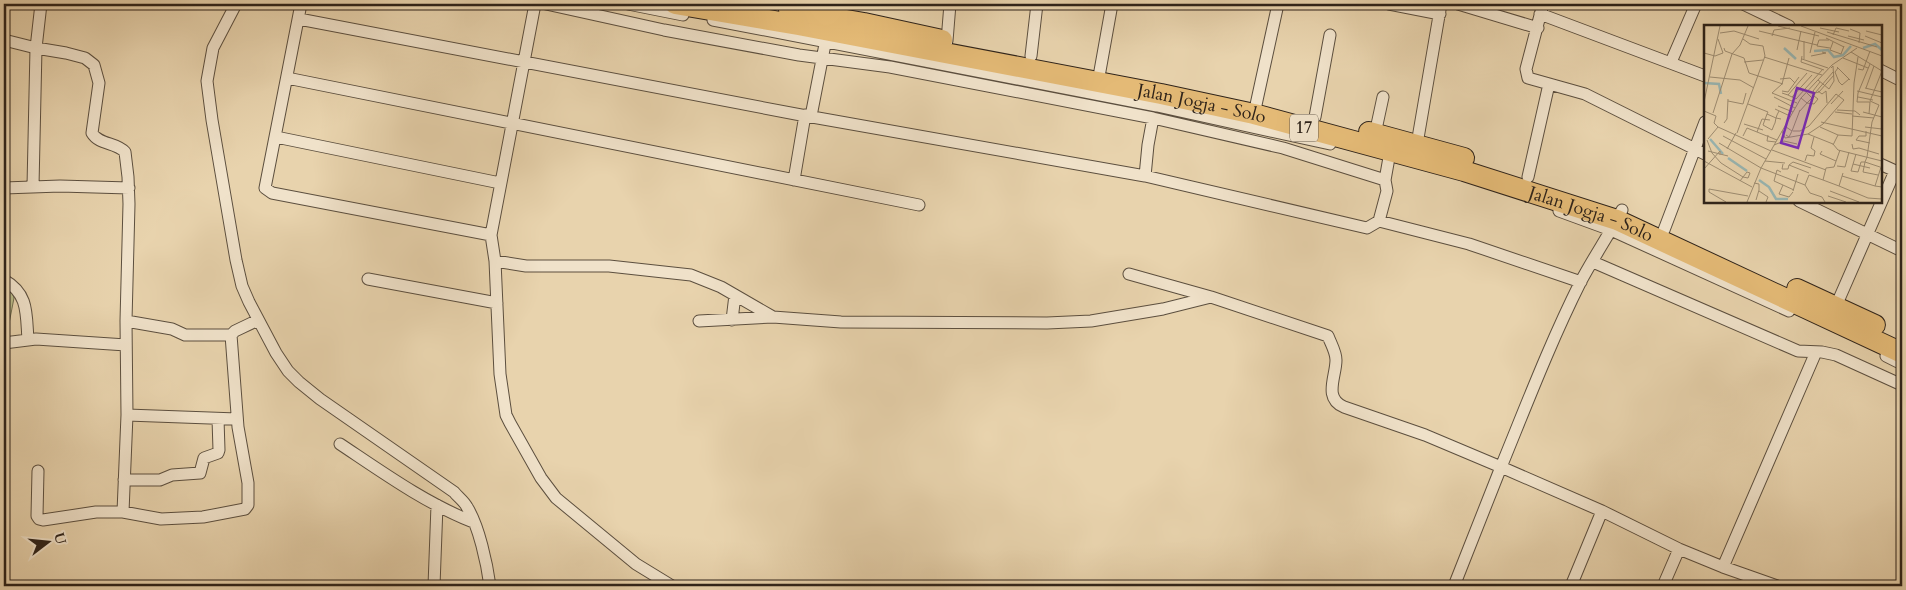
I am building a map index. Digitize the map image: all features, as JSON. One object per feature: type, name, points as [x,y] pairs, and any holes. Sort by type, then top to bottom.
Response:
[{"type":"highway","name":"Jalan Jogja - Solo","points":[[675,4],[1099,76],[1256,108],[1315,117],[1417,144],[1528,177],[1833,319],[1902,338]]},
{"type":"highway","name":"Jalan Jogja - Solo","points":[[753,4],[797,7],[828,30],[947,41],[1031,56],[1099,76]]},
{"type":"highway","name":"Jalan Jogja - Solo","points":[[1256,108],[1390,156],[1464,171],[1617,220],[1664,230],[1902,353]]},
{"type":"street","points":[[33,186],[36,48],[41,4]]},
{"type":"street","points":[[236,4],[213,48],[207,81],[236,260],[242,286],[255,321],[288,371],[299,382],[320,399],[454,492],[470,515],[488,570],[490,586]]},
{"type":"street","points":[[301,4],[265,188],[269,192],[491,235]]},
{"type":"street","points":[[535,4],[491,235],[496,261],[500,374],[506,415],[541,478],[556,498],[636,564],[672,586]]},
{"type":"street","points":[[546,4],[664,30],[824,59],[908,70],[1153,118],[1283,148],[1385,180]]},
{"type":"street","points":[[299,19],[808,116],[1145,176],[1367,228],[1379,220],[1387,190],[1385,180],[1390,156],[1157,106],[828,30],[628,4]]},
{"type":"street","points":[[947,41],[950,4]]},
{"type":"street","points":[[1031,56],[1038,4]]},
{"type":"street","points":[[1099,76],[1112,4]]},
{"type":"street","points":[[1256,108],[1278,4]]},
{"type":"street","points":[[1389,4],[1440,9],[1417,144]]},
{"type":"street","points":[[1458,4],[1538,28]]},
{"type":"street","points":[[1671,62],[1696,4]]},
{"type":"street","points":[[1743,4],[1787,25]]},
{"type":"street","points":[[1704,76],[1542,9],[1526,68],[1526,74],[1530,80],[1585,94],[1704,154]]},
{"type":"street","points":[[794,180],[808,116],[824,59],[828,30]]},
{"type":"street","points":[[1315,117],[1330,35]]},
{"type":"street","points":[[4,40],[85,58],[94,64],[99,83],[92,133],[98,140],[118,147],[125,152],[129,188],[126,320],[127,415],[123,512]]},
{"type":"street","points":[[1881,70],[1902,81]]},
{"type":"street","points":[[287,78],[512,122],[919,206]]},
{"type":"street","points":[[1528,177],[1549,84]]},
{"type":"street","points":[[1375,134],[1383,97]]},
{"type":"street","points":[[1145,176],[1153,118]]},
{"type":"street","points":[[1664,230],[1704,124]]},
{"type":"street","points":[[276,137],[500,183]]},
{"type":"street","points":[[1881,164],[1898,173],[1867,235],[1833,319],[1902,364]]},
{"type":"street","points":[[4,188],[33,186],[129,188]]},
{"type":"street","points":[[1801,202],[1902,251]]},
{"type":"street","points":[[1379,220],[1469,244],[1581,282]]},
{"type":"street","points":[[1454,586],[1562,320],[1581,282],[1617,220]]},
{"type":"street","points":[[496,261],[526,266],[608,266],[691,275],[735,295],[774,318]]},
{"type":"street","points":[[1593,262],[1798,351],[1836,355],[1902,384]]},
{"type":"street","points":[[1129,274],[1211,297],[1328,336],[1336,359],[1331,392],[1339,405],[1425,436],[1501,467],[1602,511],[1679,549],[1777,586]]},
{"type":"street","points":[[368,279],[497,303]]},
{"type":"street","points":[[4,280],[22,295],[28,340]]},
{"type":"street","points":[[732,320],[735,295]]},
{"type":"street","points":[[699,321],[774,318],[841,322],[1074,322],[1147,313],[1211,297]]},
{"type":"street","points":[[126,320],[172,329],[185,335],[233,333],[255,321]]},
{"type":"street","points":[[38,470],[37,516],[38,519],[43,520],[88,512],[123,512],[161,519],[203,517],[244,509],[248,505],[248,483],[237,419],[233,333]]},
{"type":"street","points":[[4,343],[56,339],[126,345]]},
{"type":"street","points":[[1723,567],[1816,352]]},
{"type":"street","points":[[127,415],[237,419]]},
{"type":"street","points":[[124,480],[160,480],[172,475],[200,473],[205,457],[218,453],[219,450],[218,419]]},
{"type":"street","points":[[340,444],[391,478],[437,505],[470,515]]},
{"type":"street","points":[[434,586],[437,505]]},
{"type":"street","points":[[1571,586],[1602,511]]},
{"type":"street","points":[[1663,586],[1679,549]]},
{"type":"green space","points":[[4,283],[11,288],[14,298],[6,339],[4,339]]}]
